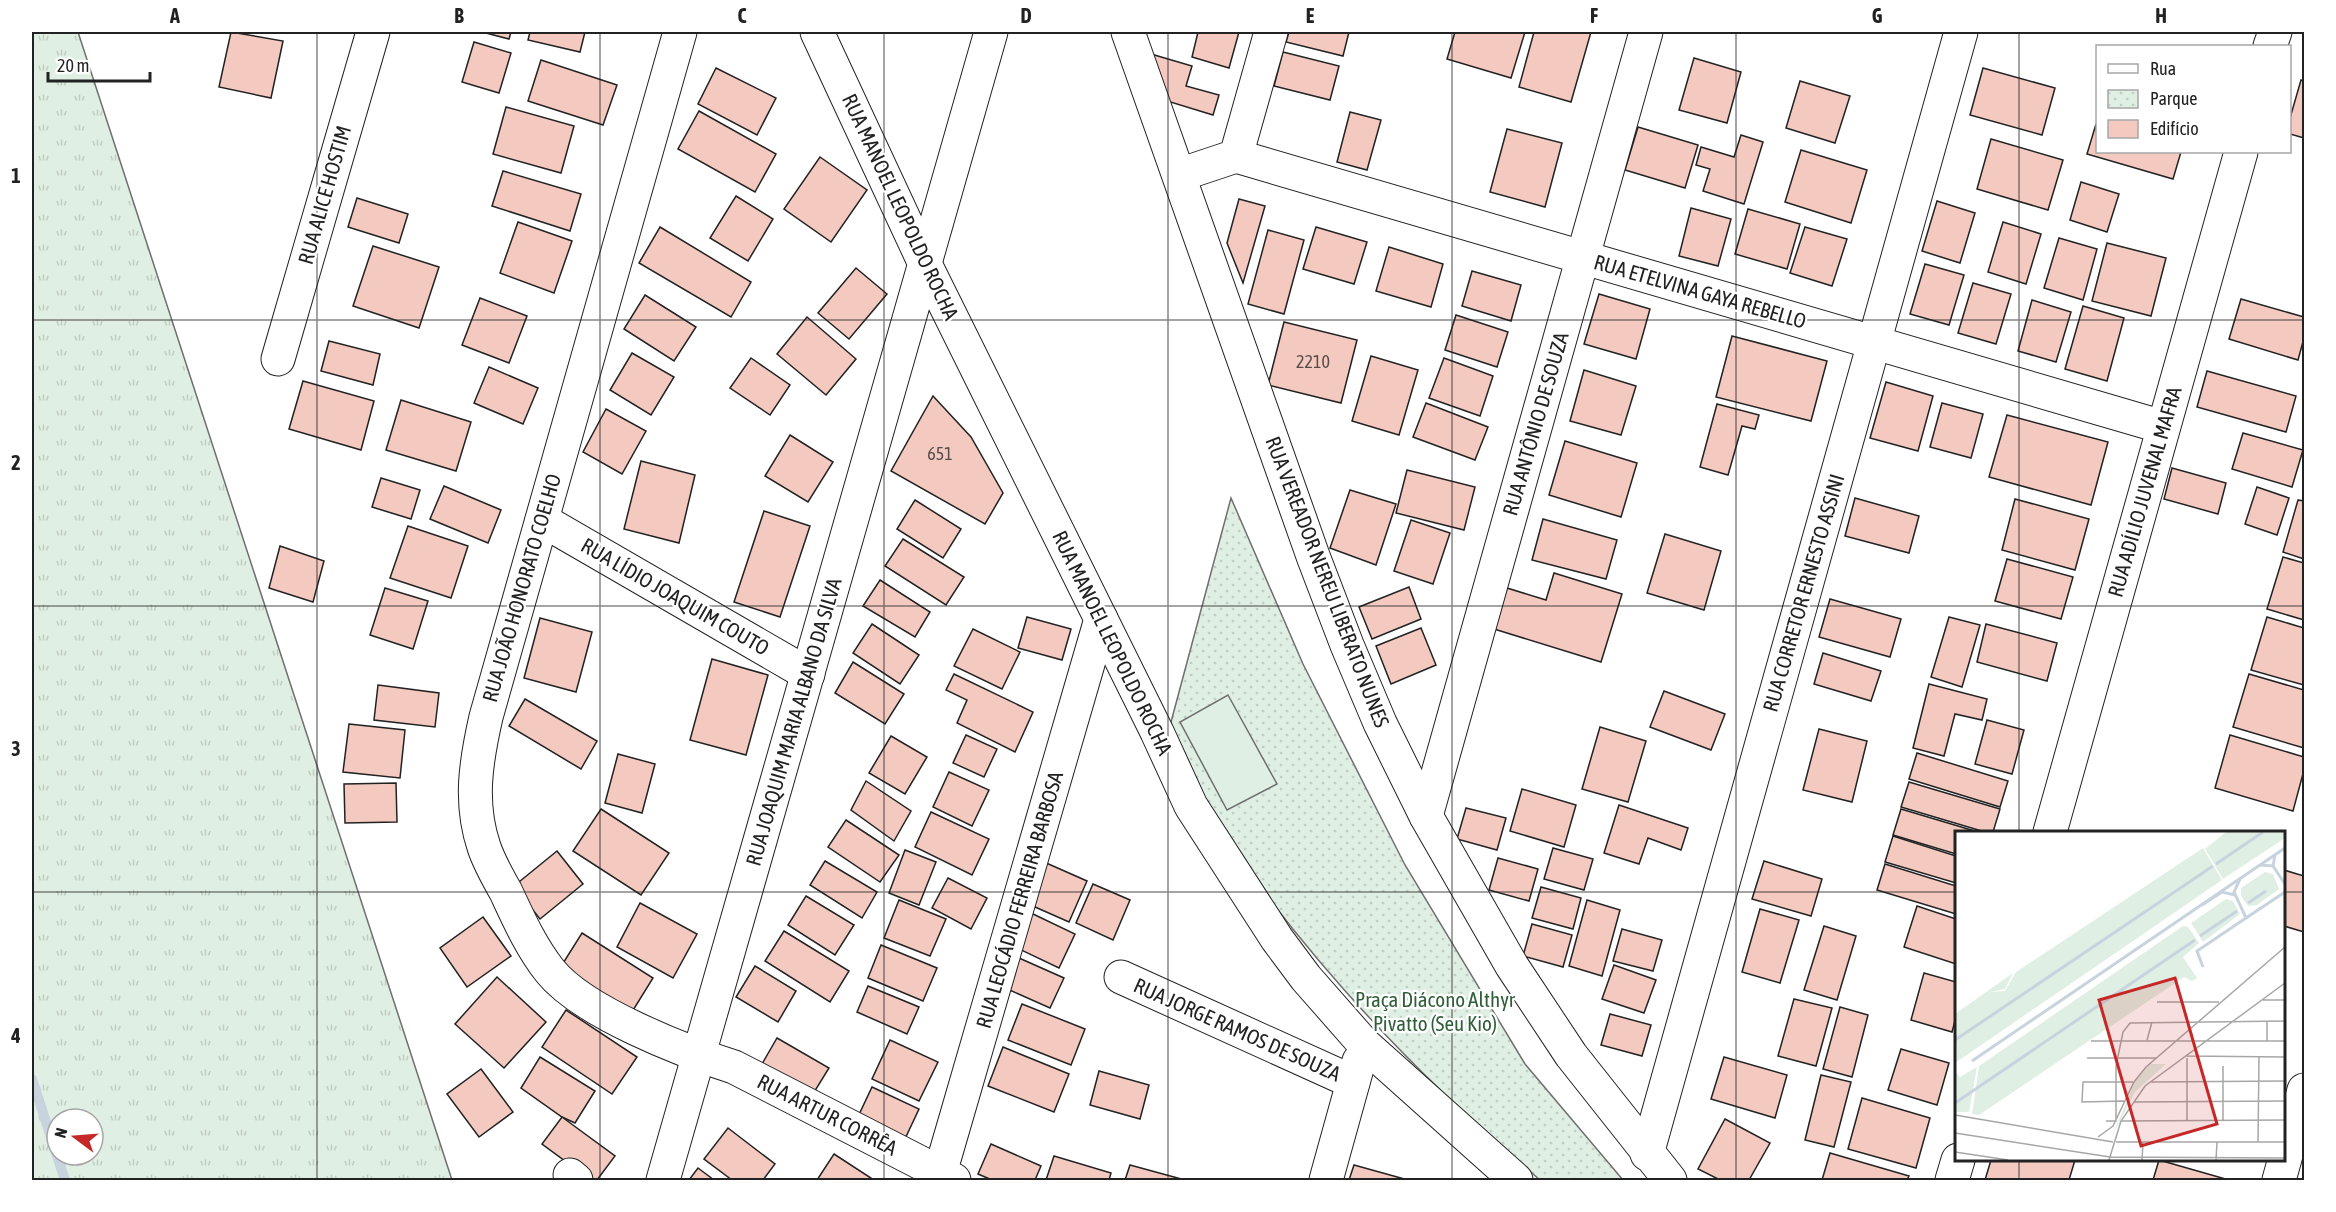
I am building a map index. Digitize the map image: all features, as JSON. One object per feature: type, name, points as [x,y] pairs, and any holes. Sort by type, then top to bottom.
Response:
[{"type":"street","name":"RUA ALICE HOSTIM","points":[[278,358],[373,32]]},
{"type":"street","name":"RUA JOÃO HONORATO COELHO","points":[[680,32],[486,717],[476,764],[474,802],[484,847],[530,944],[551,973],[577,996],[612,1017],[698,1056]]},
{"type":"street","name":"RUA MANOEL LEOPOLDO ROCHA","points":[[817,32],[925,264],[1157,732],[1191,806],[1277,939],[1306,978],[1364,1044],[1516,1180]]},
{"type":"street","name":"RUA JOAQUIM MARIA ALBANO DA SILVA","points":[[663,1180],[991,32]]},
{"type":"street","name":"RUA VEREADOR NEREU LIBERATO NUNES","points":[[1128,32],[1313,556],[1380,723],[1426,816],[1512,966],[1571,1055],[1647,1154],[1670,1180]]},
{"type":"street","points":[[1179,175],[1236,156],[1271,32]]},
{"type":"street","name":"RUA ANTÔNIO DE SOUZA","points":[[1426,816],[1646,32]]},
{"type":"street","name":"RUA CORRETOR ERNESTO ASSINI","points":[[1647,1154],[1961,32]]},
{"type":"street","name":"RUA ADÍLIO JUVENAL MAFRA","points":[[2050,831],[2241,153]]},
{"type":"street","name":"RUA ETELVINA GAYA REBELLO","points":[[1236,156],[2163,427]]},
{"type":"street","name":"RUA LÍDIO JOAQUIM COUTO","points":[[542,520],[808,674]]},
{"type":"street","name":"RUA LEOCÁDIO FERREIRA BARBOSA","points":[[944,1178],[1101,619]]},
{"type":"street","name":"RUA JORGE RAMOS DE SOUZA","points":[[1121,977],[1353,1082]]},
{"type":"street","points":[[1326,1180],[1364,1044]]},
{"type":"street","name":"RUA ARTUR CORRÊA","points":[[698,1056],[734,1067],[944,1178]]},
{"type":"street","points":[[2288,1174],[2304,1090]]},
{"type":"street","points":[[1952,1180],[1958,1161]]},
{"type":"green space","points":[[32,32],[78,32],[452,1180],[32,1180]]},
{"type":"green space","name":"Praça Diácono Althyr Pivatto (Seu Kio)","points":[[1231,498],[1303,664],[1405,865],[1525,1064],[1623,1180],[1540,1180],[1499,1145],[1420,1071],[1346,992],[1277,909],[1234,851],[1204,802],[1167,737]]},
{"type":"green space","points":[[1228,695],[1277,784],[1227,810],[1180,722]]},
{"type":"building","points":[[231,32],[283,41],[271,98],[219,87]]},
{"type":"building","points":[[482,32],[511,32],[509,39]]},
{"type":"building","points":[[530,32],[585,32],[580,52],[528,40]]},
{"type":"building","points":[[1198,32],[1239,32],[1229,68],[1192,57]]},
{"type":"building","points":[[1289,32],[1349,32],[1343,56],[1286,42]]},
{"type":"building","points":[[1455,32],[1525,32],[1511,78],[1447,59]]},
{"type":"building","points":[[1534,32],[1591,32],[1571,102],[1519,87]]},
{"type":"building","points":[[474,42],[511,53],[499,93],[462,82]]},
{"type":"building","points":[[1283,52],[1339,66],[1330,100],[1274,86]]},
{"type":"building","points":[[1151,54],[1192,66],[1186,86],[1219,95],[1213,115],[1167,101]]},
{"type":"building","points":[[1694,58],[1741,72],[1727,123],[1679,110]]},
{"type":"building","points":[[541,60],[617,85],[603,125],[528,101]]},
{"type":"building","points":[[716,68],[776,98],[757,135],[698,104]]},
{"type":"building","points":[[1983,68],[2055,88],[2042,135],[1970,115]]},
{"type":"building","points":[[2301,80],[2304,81],[2304,138],[2291,134],[2291,115]]},
{"type":"building","points":[[1800,81],[1850,96],[1835,143],[1786,128]]},
{"type":"building","points":[[506,107],[574,126],[561,173],[493,154]]},
{"type":"building","points":[[699,111],[776,154],[755,192],[678,149]]},
{"type":"building","points":[[1350,112],[1381,120],[1367,170],[1337,162]]},
{"type":"building","points":[[2096,124],[2096,153],[2181,153],[2173,179],[2087,154]]},
{"type":"building","points":[[1638,127],[1698,145],[1685,188],[1625,170]]},
{"type":"building","points":[[1507,129],[1562,143],[1545,207],[1490,192]]},
{"type":"building","points":[[1741,135],[1763,142],[1744,204],[1703,191],[1710,169],[1696,165],[1701,147],[1734,157]]},
{"type":"building","points":[[1991,139],[2063,160],[2048,210],[1977,189]]},
{"type":"building","points":[[1801,150],[1867,170],[1851,223],[1785,202]]},
{"type":"building","points":[[820,157],[867,190],[831,242],[784,209]]},
{"type":"building","points":[[503,171],[581,194],[570,231],[492,206]]},
{"type":"building","points":[[2081,182],[2119,194],[2107,232],[2070,220]]},
{"type":"building","points":[[736,196],[773,219],[748,261],[710,238]]},
{"type":"building","points":[[357,198],[408,214],[399,243],[348,227]]},
{"type":"building","points":[[1239,199],[1265,206],[1243,283],[1227,243]]},
{"type":"building","points":[[1937,201],[1975,213],[1960,263],[1922,251]]},
{"type":"building","points":[[1691,208],[1731,219],[1718,266],[1679,256]]},
{"type":"building","points":[[1748,209],[1800,224],[1787,269],[1735,254]]},
{"type":"building","points":[[518,222],[572,241],[554,293],[500,273]]},
{"type":"building","points":[[2003,222],[2041,234],[2026,284],[1988,272]]},
{"type":"building","points":[[660,227],[751,282],[731,317],[639,263]]},
{"type":"building","points":[[1316,227],[1367,242],[1354,284],[1303,269]]},
{"type":"building","points":[[1805,227],[1847,239],[1832,286],[1790,273]]},
{"type":"building","points":[[1268,230],[1304,240],[1284,314],[1248,304]]},
{"type":"building","points":[[2059,238],[2097,249],[2083,300],[2044,288]]},
{"type":"building","points":[[2107,243],[2166,258],[2151,316],[2092,301]]},
{"type":"building","points":[[373,246],[439,267],[419,328],[353,306]]},
{"type":"building","points":[[1389,247],[1443,264],[1431,307],[1376,291]]},
{"type":"building","points":[[1925,264],[1964,275],[1949,325],[1910,314]]},
{"type":"building","points":[[856,268],[887,294],[849,339],[818,313]]},
{"type":"building","points":[[1472,271],[1521,285],[1511,321],[1462,306]]},
{"type":"building","points":[[1973,283],[2011,294],[1996,344],[1958,333]]},
{"type":"building","points":[[1599,294],[1650,309],[1636,359],[1584,344]]},
{"type":"building","points":[[645,295],[696,327],[674,361],[624,329]]},
{"type":"building","points":[[480,298],[527,316],[509,363],[462,345]]},
{"type":"building","points":[[2241,299],[2304,317],[2304,338],[2298,360],[2229,339]]},
{"type":"building","points":[[2032,300],[2071,312],[2056,362],[2018,351]]},
{"type":"building","points":[[2083,306],[2124,318],[2107,381],[2065,369]]},
{"type":"building","points":[[1456,315],[1508,332],[1497,367],[1445,350]]},
{"type":"building","points":[[807,317],[856,359],[826,395],[777,354]]},
{"type":"building","points":[[1284,322],[1357,340],[1341,403],[1268,385]]},
{"type":"building","points":[[1732,336],[1827,361],[1811,421],[1716,397]]},
{"type":"building","points":[[329,341],[380,354],[373,385],[321,371]]},
{"type":"building","points":[[632,353],[674,377],[651,415],[610,390]]},
{"type":"building","points":[[1371,356],[1418,370],[1399,435],[1352,421]]},
{"type":"building","points":[[751,358],[790,385],[770,415],[730,388]]},
{"type":"building","points":[[1444,358],[1493,376],[1480,416],[1429,398]]},
{"type":"building","points":[[489,367],[538,388],[523,424],[474,403]]},
{"type":"building","points":[[1584,370],[1636,386],[1621,435],[1570,421]]},
{"type":"building","points":[[2207,371],[2296,396],[2286,432],[2197,407]]},
{"type":"building","points":[[303,381],[374,401],[361,450],[289,429]]},
{"type":"building","points":[[1886,382],[1933,396],[1918,451],[1870,438]]},
{"type":"building","points":[[933,396],[971,437],[1003,493],[985,524],[891,471]]},
{"type":"building","points":[[401,400],[471,422],[456,471],[386,450]]},
{"type":"building","points":[[1426,403],[1488,427],[1475,460],[1413,437]]},
{"type":"building","points":[[1942,403],[1983,414],[1971,458],[1930,447]]},
{"type":"building","points":[[1717,404],[1759,415],[1755,429],[1742,426],[1728,475],[1700,467]]},
{"type":"building","points":[[606,409],[646,431],[622,474],[583,452]]},
{"type":"building","points":[[2007,415],[2108,442],[2091,505],[1989,477]]},
{"type":"building","points":[[2243,433],[2303,450],[2292,487],[2232,469]]},
{"type":"building","points":[[790,435],[833,462],[808,502],[765,476]]},
{"type":"building","points":[[1565,441],[1637,463],[1621,517],[1549,495]]},
{"type":"building","points":[[641,461],[695,475],[679,543],[624,529]]},
{"type":"building","points":[[2172,468],[2226,483],[2218,514],[2164,499]]},
{"type":"building","points":[[1407,470],[1475,487],[1464,530],[1396,513]]},
{"type":"building","points":[[381,478],[420,490],[411,519],[372,507]]},
{"type":"building","points":[[444,486],[501,510],[488,543],[430,519]]},
{"type":"building","points":[[2257,487],[2289,498],[2277,535],[2245,524]]},
{"type":"building","points":[[1350,490],[1396,504],[1376,565],[1330,548]]},
{"type":"building","points":[[1855,498],[1919,516],[1909,553],[1845,536]]},
{"type":"building","points":[[2015,499],[2089,519],[2075,570],[2002,550]]},
{"type":"building","points":[[915,500],[961,529],[943,558],[897,529]]},
{"type":"building","points":[[2298,500],[2304,501],[2304,559],[2283,552]]},
{"type":"building","points":[[764,511],[810,526],[780,617],[734,602]]},
{"type":"building","points":[[1543,519],[1617,540],[1606,579],[1532,560]]},
{"type":"building","points":[[1411,520],[1450,533],[1433,584],[1394,571]]},
{"type":"building","points":[[408,526],[468,546],[451,598],[390,578]]},
{"type":"building","points":[[1665,534],[1721,551],[1704,610],[1647,593]]},
{"type":"building","points":[[903,539],[964,577],[946,605],[885,566]]},
{"type":"building","points":[[280,546],[324,561],[313,602],[269,588]]},
{"type":"building","points":[[2283,557],[2304,563],[2304,620],[2267,609]]},
{"type":"building","points":[[2007,559],[2073,577],[2061,619],[1995,601]]},
{"type":"building","points":[[1554,573],[1622,594],[1601,662],[1494,629],[1507,588],[1546,600]]},
{"type":"building","points":[[880,580],[930,612],[915,637],[863,606]]},
{"type":"building","points":[[1409,587],[1421,619],[1372,639],[1359,607]]},
{"type":"building","points":[[385,588],[428,601],[413,649],[370,635]]},
{"type":"building","points":[[1830,599],[1901,619],[1890,657],[1819,637]]},
{"type":"building","points":[[1027,617],[1071,629],[1062,660],[1018,648]]},
{"type":"building","points":[[1949,617],[1980,625],[1962,687],[1931,677]]},
{"type":"building","points":[[2267,617],[2304,628],[2304,685],[2251,670]]},
{"type":"building","points":[[540,618],[592,632],[576,692],[524,678]]},
{"type":"building","points":[[872,624],[919,655],[900,684],[853,653]]},
{"type":"building","points":[[1986,624],[2057,643],[2047,681],[1977,662]]},
{"type":"building","points":[[1421,628],[1436,665],[1391,684],[1376,646]]},
{"type":"building","points":[[973,629],[1020,652],[1002,689],[954,666]]},
{"type":"building","points":[[1823,653],[1881,671],[1871,701],[1814,684]]},
{"type":"building","points":[[712,659],[768,675],[746,755],[690,740]]},
{"type":"building","points":[[853,662],[904,694],[885,724],[835,693]]},
{"type":"building","points":[[954,674],[1033,712],[1015,752],[957,723],[967,700],[946,690]]},
{"type":"building","points":[[2249,674],[2304,690],[2304,748],[2233,727]]},
{"type":"building","points":[[1929,684],[1987,699],[1982,720],[1955,714],[1944,756],[1913,748]]},
{"type":"building","points":[[378,685],[439,693],[435,727],[374,720]]},
{"type":"building","points":[[1664,691],[1725,714],[1711,750],[1650,727]]},
{"type":"building","points":[[525,699],[597,741],[581,769],[509,726]]},
{"type":"building","points":[[1987,720],[2024,730],[2012,774],[1975,764]]},
{"type":"building","points":[[349,724],[405,730],[400,778],[343,772]]},
{"type":"building","points":[[1600,727],[1646,741],[1628,802],[1582,789]]},
{"type":"building","points":[[1819,729],[1867,741],[1852,802],[1803,790]]},
{"type":"building","points":[[966,735],[997,749],[984,777],[953,763]]},
{"type":"building","points":[[2230,735],[2304,757],[2304,770],[2293,811],[2215,788]]},
{"type":"building","points":[[891,736],[927,757],[905,794],[869,773]]},
{"type":"building","points":[[1917,753],[2008,781],[2000,807],[1909,779]]},
{"type":"building","points":[[618,754],[655,764],[642,813],[605,803]]},
{"type":"building","points":[[949,772],[989,790],[972,826],[933,807]]},
{"type":"building","points":[[866,781],[911,811],[894,841],[851,810]]},
{"type":"building","points":[[1909,782],[2000,809],[1993,831],[1982,831],[1901,807]]},
{"type":"building","points":[[396,783],[397,822],[345,823],[344,784]]},
{"type":"building","points":[[1522,789],[1576,805],[1564,847],[1510,831]]},
{"type":"building","points":[[1619,805],[1688,828],[1681,850],[1648,838],[1639,864],[1604,853]]},
{"type":"building","points":[[1466,808],[1506,818],[1497,850],[1457,839]]},
{"type":"building","points":[[601,809],[669,853],[641,895],[573,851]]},
{"type":"building","points":[[1901,809],[1975,831],[1955,831],[1955,854],[1893,835]]},
{"type":"building","points":[[931,812],[989,839],[972,875],[915,847]]},
{"type":"building","points":[[846,820],[899,855],[880,882],[828,847]]},
{"type":"building","points":[[1893,836],[1955,856],[1955,883],[1885,862]]},
{"type":"building","points":[[1553,848],[1593,859],[1584,890],[1544,879]]},
{"type":"building","points":[[905,850],[936,862],[919,905],[889,893]]},
{"type":"building","points":[[557,851],[583,884],[540,919],[514,886]]},
{"type":"building","points":[[1498,858],[1538,869],[1529,901],[1489,890]]},
{"type":"building","points":[[825,861],[877,892],[862,918],[810,885]]},
{"type":"building","points":[[1764,861],[1822,879],[1811,916],[1752,899]]},
{"type":"building","points":[[1044,862],[1087,881],[1069,922],[1026,903]]},
{"type":"building","points":[[1885,864],[1955,886],[1955,914],[1877,890]]},
{"type":"building","points":[[2285,870],[2304,876],[2304,932],[2285,926]]},
{"type":"building","points":[[948,878],[987,898],[971,929],[932,908]]},
{"type":"building","points":[[1093,884],[1130,900],[1113,940],[1076,923]]},
{"type":"building","points":[[1541,887],[1581,898],[1573,929],[1532,918]]},
{"type":"building","points":[[806,896],[854,925],[835,955],[788,925]]},
{"type":"building","points":[[899,900],[946,919],[930,956],[884,938]]},
{"type":"building","points":[[1587,900],[1620,910],[1602,976],[1569,966]]},
{"type":"building","points":[[640,903],[697,934],[673,978],[617,947]]},
{"type":"building","points":[[1917,906],[1955,919],[1955,964],[1904,947]]},
{"type":"building","points":[[1760,909],[1799,920],[1780,983],[1742,972]]},
{"type":"building","points":[[1031,913],[1075,934],[1059,968],[1015,947]]},
{"type":"building","points":[[483,917],[511,956],[467,987],[440,948]]},
{"type":"building","points":[[1532,924],[1572,935],[1563,967],[1523,956]]},
{"type":"building","points":[[1824,926],[1856,936],[1837,1000],[1804,990]]},
{"type":"building","points":[[1622,929],[1662,940],[1653,971],[1613,961]]},
{"type":"building","points":[[784,931],[849,971],[830,1002],[765,961]]},
{"type":"building","points":[[582,933],[653,978],[632,1012],[560,968]]},
{"type":"building","points":[[881,945],[937,968],[923,1001],[868,978]]},
{"type":"building","points":[[1019,958],[1064,978],[1050,1008],[1005,988]]},
{"type":"building","points":[[1614,965],[1656,980],[1644,1013],[1602,999]]},
{"type":"building","points":[[755,966],[796,991],[778,1022],[736,997]]},
{"type":"building","points":[[1924,973],[1955,982],[1955,1021],[1952,1032],[1911,1020]]},
{"type":"building","points":[[497,977],[546,1022],[504,1068],[455,1024]]},
{"type":"building","points":[[868,986],[919,1007],[907,1034],[857,1012]]},
{"type":"building","points":[[1794,999],[1832,1008],[1816,1066],[1778,1056]]},
{"type":"building","points":[[1022,1004],[1085,1029],[1071,1065],[1008,1040]]},
{"type":"building","points":[[1840,1007],[1868,1015],[1852,1077],[1823,1069]]},
{"type":"building","points":[[566,1010],[637,1057],[612,1094],[542,1047]]},
{"type":"building","points":[[1610,1014],[1651,1025],[1642,1056],[1601,1045]]},
{"type":"building","points":[[777,1038],[829,1068],[813,1094],[762,1064]]},
{"type":"building","points":[[890,1040],[938,1062],[919,1101],[872,1079]]},
{"type":"building","points":[[1003,1047],[1069,1074],[1054,1112],[988,1086]]},
{"type":"building","points":[[1901,1049],[1949,1063],[1937,1105],[1888,1090]]},
{"type":"building","points":[[540,1057],[595,1091],[575,1123],[562,1117],[521,1088]]},
{"type":"building","points":[[1724,1057],[1787,1075],[1775,1118],[1711,1099]]},
{"type":"building","points":[[481,1069],[513,1112],[479,1137],[447,1094]]},
{"type":"building","points":[[1099,1071],[1149,1085],[1140,1119],[1090,1105]]},
{"type":"building","points":[[1821,1075],[1851,1082],[1834,1147],[1805,1140]]},
{"type":"building","points":[[872,1087],[919,1109],[903,1143],[856,1121]]},
{"type":"building","points":[[1862,1098],[1930,1118],[1916,1168],[1848,1149]]},
{"type":"building","points":[[562,1117],[615,1156],[597,1180],[591,1180],[542,1144]]},
{"type":"building","points":[[1725,1119],[1770,1143],[1749,1180],[1720,1180],[1698,1169]]},
{"type":"building","points":[[728,1128],[775,1164],[763,1180],[732,1180],[704,1159]]},
{"type":"building","points":[[991,1144],[1041,1166],[1035,1180],[992,1180],[978,1174]]},
{"type":"building","points":[[1830,1153],[1909,1176],[1907,1180],[1822,1180]]},
{"type":"building","points":[[834,1154],[874,1180],[817,1180]]},
{"type":"building","points":[[1054,1156],[1111,1173],[1109,1180],[1046,1180]]},
{"type":"building","points":[[1991,1161],[2075,1161],[2069,1180],[1985,1180]]},
{"type":"building","points":[[2159,1161],[2162,1161],[2229,1180],[2153,1180]]},
{"type":"building","points":[[1130,1165],[1185,1180],[1125,1180]]},
{"type":"building","points":[[1354,1165],[1408,1180],[1349,1180]]},
{"type":"building","points":[[698,1168],[714,1180],[689,1180]]},
{"type":"waterway","points":[[32,1079],[65,1180]]}]
